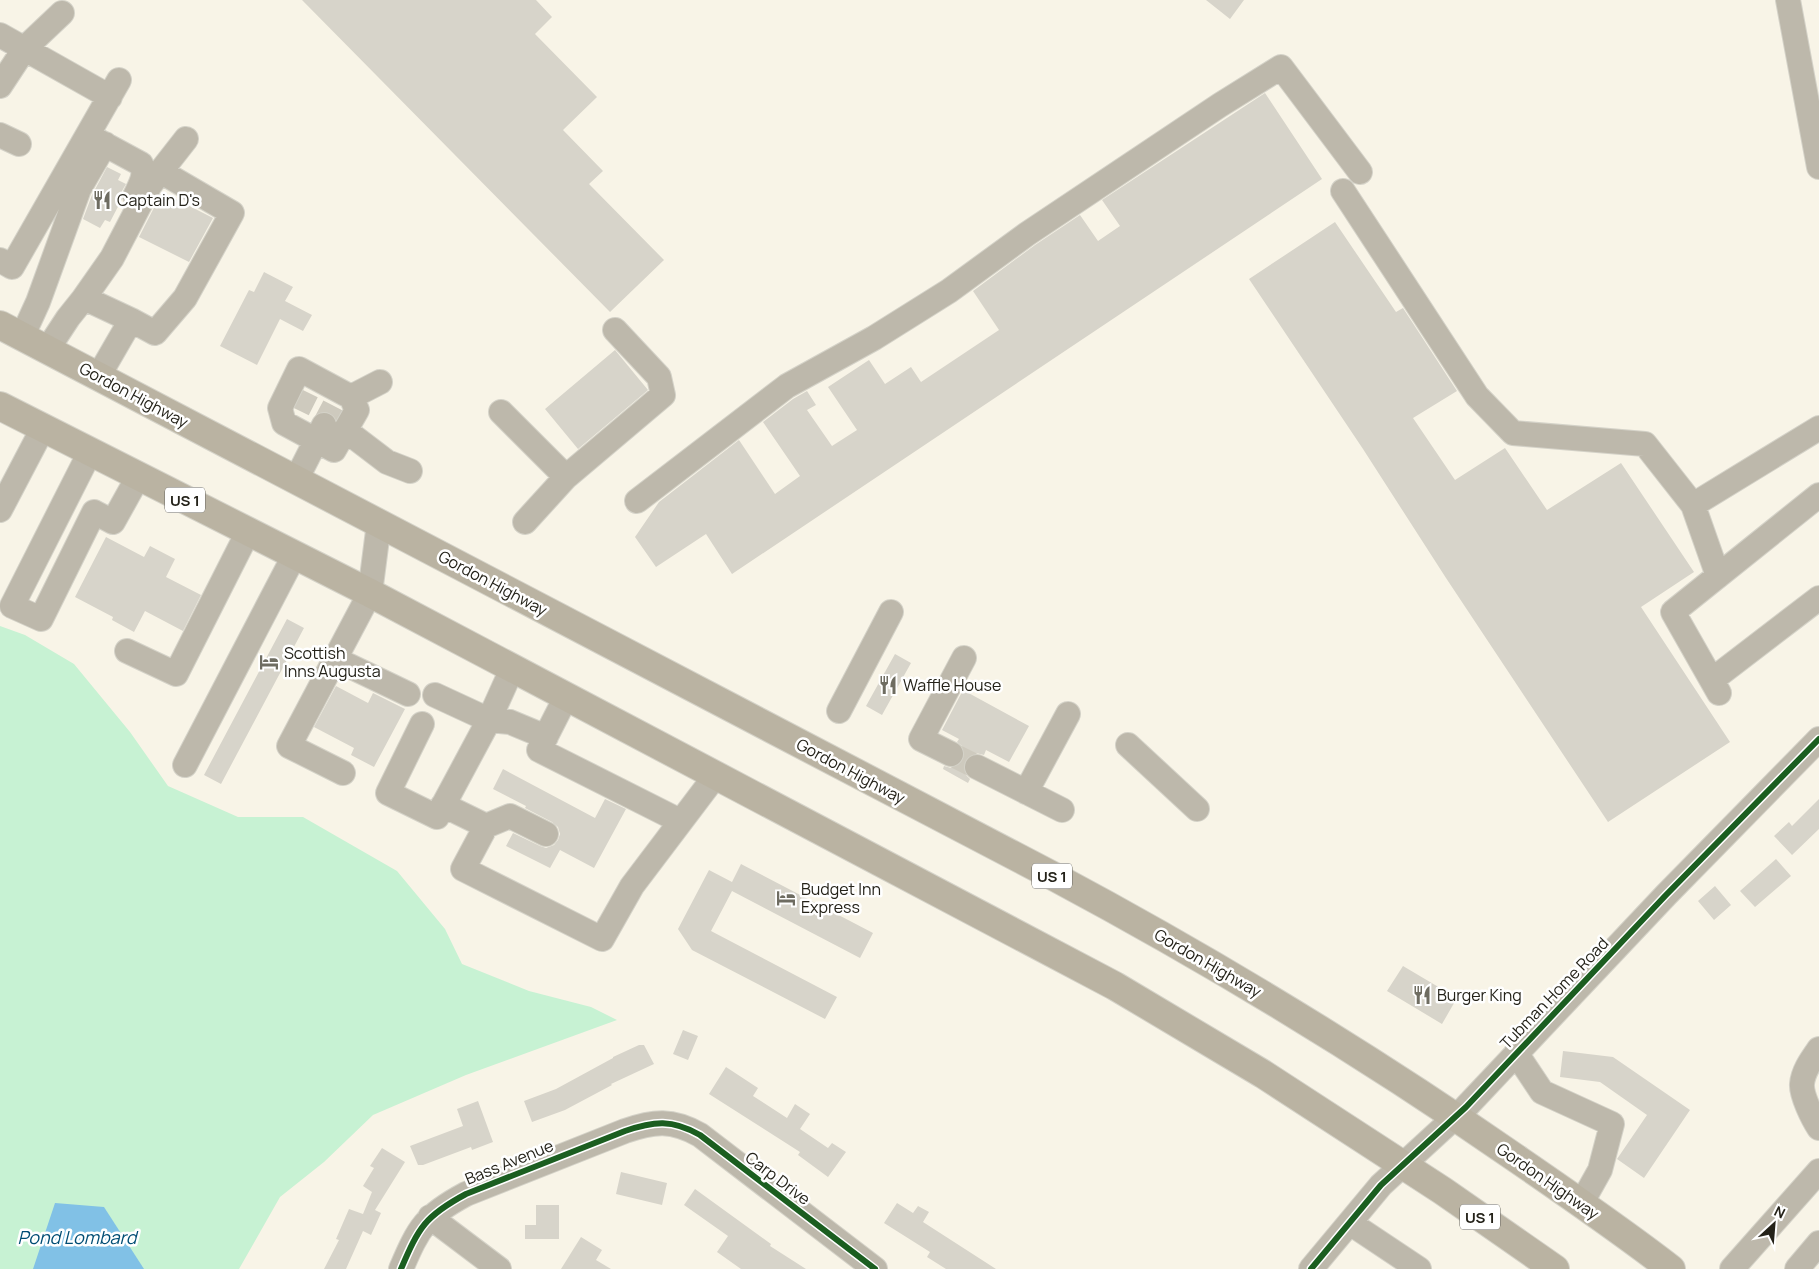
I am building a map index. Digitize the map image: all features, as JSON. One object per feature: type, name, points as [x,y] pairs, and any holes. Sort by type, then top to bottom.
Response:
[{"type":"highway","name":"Gordon Highway","points":[[11,331],[1132,918],[1281,1006],[1405,1084],[1581,1204],[1671,1269]]},
{"type":"highway","name":"US 1","points":[[0,406],[370,593],[1115,986],[1264,1074],[1403,1165],[1556,1269]]},
{"type":"street","points":[[1788,0],[1819,167]]},
{"type":"street","points":[[0,86],[25,48],[62,13]]},
{"type":"street","points":[[0,35],[115,88],[51,261],[38,302],[11,331]]},
{"type":"street","points":[[637,501],[787,386],[874,338],[950,291],[1027,234],[1220,105],[1281,67],[1360,172]]},
{"type":"street","points":[[96,139],[141,164],[144,170],[143,178],[124,221],[122,241]]},
{"type":"street","points":[[0,260],[12,267],[96,139]]},
{"type":"street","points":[[48,350],[68,318],[112,258],[150,185],[186,139]]},
{"type":"street","points":[[84,298],[156,333],[184,298],[232,213],[160,171]]},
{"type":"street","points":[[1343,190],[1477,396],[1514,433],[1645,444],[1693,505],[1718,576]]},
{"type":"street","points":[[23,248],[51,261]]},
{"type":"street","points":[[98,377],[131,320]]},
{"type":"street","points":[[525,522],[566,477],[663,395],[658,377],[615,330]]},
{"type":"street","points":[[296,480],[335,415],[380,382]]},
{"type":"street","points":[[335,415],[302,402],[335,415],[387,462],[410,471]]},
{"type":"street","points":[[501,412],[566,477]]},
{"type":"street","points":[[0,510],[43,428]]},
{"type":"street","points":[[1693,505],[1819,428]]},
{"type":"street","points":[[90,452],[12,606],[41,619],[94,512]]},
{"type":"street","points":[[66,499],[113,522],[138,477]]},
{"type":"street","points":[[1819,495],[1673,612],[1716,687],[1819,598]]},
{"type":"street","points":[[344,773],[289,746],[370,593],[379,523]]},
{"type":"street","points":[[127,651],[176,674],[248,532]]},
{"type":"street","points":[[185,765],[294,556]]},
{"type":"street","points":[[838,711],[892,612]]},
{"type":"street","points":[[951,754],[921,739],[964,658]]},
{"type":"street","points":[[335,659],[408,694]]},
{"type":"street","points":[[422,724],[388,793],[437,817],[489,720],[512,668]]},
{"type":"street","points":[[435,695],[489,720],[510,722],[546,737]]},
{"type":"street","points":[[566,697],[539,750],[680,821]]},
{"type":"street","points":[[1026,792],[1068,714]]},
{"type":"street","name":"Tubman Home Road","points":[[1311,1269],[1381,1185],[1454,1116],[1516,1053],[1666,895],[1819,739]]},
{"type":"street","points":[[1128,744],[1196,809]]},
{"type":"street","points":[[977,767],[1062,810]]},
{"type":"street","points":[[546,834],[510,816],[486,826],[463,870],[602,939],[632,886],[716,775]]},
{"type":"street","points":[[443,805],[486,826]]},
{"type":"street","points":[[1819,1049],[1809,1062],[1801,1085],[1810,1114],[1819,1128]]},
{"type":"street","points":[[1516,1053],[1542,1092],[1612,1124],[1600,1170],[1581,1204]]},
{"type":"street","name":"Bass Avenue","points":[[401,1269],[416,1234],[430,1217],[443,1206],[466,1194],[625,1131],[642,1125],[658,1123]]},
{"type":"street","name":"Carp Drive","points":[[658,1123],[679,1125],[700,1135],[875,1269]]},
{"type":"street","points":[[1732,1269],[1819,1171]]},
{"type":"street","points":[[430,1217],[498,1269]]},
{"type":"street","points":[[1350,1223],[1419,1269]]},
{"type":"street","points":[[1797,1269],[1819,1242]]},
{"type":"green space","points":[[0,626],[25,635],[74,664],[130,732],[168,786],[238,817],[303,817],[397,871],[445,929],[462,964],[529,991],[591,1007],[617,1020],[466,1075],[373,1115],[324,1162],[280,1197],[239,1269],[0,1269]]},
{"type":"water","name":"Pond Lombard","points":[[55,1203],[104,1207],[144,1269],[33,1269]]},
{"type":"building","points":[[302,0],[536,0],[552,17],[535,34],[597,97],[563,130],[603,171],[589,184],[664,260],[610,312]]},
{"type":"building","points":[[1206,0],[1244,0],[1230,19]]},
{"type":"building","points":[[1265,93],[1322,179],[732,574],[706,534],[656,567],[635,537],[659,502],[739,440],[775,494],[800,476],[763,422],[793,399],[807,391],[816,405],[807,410],[832,446],[857,430],[828,387],[869,360],[885,384],[911,367],[921,382],[999,330],[973,291],[1035,245],[1080,215],[1098,241],[1120,226],[1102,200]]},
{"type":"building","name":"Captain D's","points":[[107,167],[121,174],[118,180],[126,184],[122,191],[122,199],[110,222],[105,220],[100,228],[83,219],[92,195]]},
{"type":"building","points":[[162,192],[213,218],[189,262],[139,237]]},
{"type":"building","points":[[1335,222],[1396,312],[1403,308],[1457,391],[1413,418],[1455,480],[1505,448],[1547,510],[1621,463],[1694,572],[1641,607],[1730,742],[1608,822],[1249,279]]},
{"type":"building","points":[[264,272],[293,287],[285,301],[312,315],[303,331],[280,319],[257,365],[220,346],[249,290],[254,292]]},
{"type":"building","points":[[615,350],[648,390],[578,449],[545,409]]},
{"type":"building","points":[[106,537],[144,557],[150,546],[175,559],[166,577],[201,595],[183,631],[145,611],[134,632],[112,620],[113,617],[75,597]]},
{"type":"building","points":[[287,619],[304,628],[221,784],[204,775]]},
{"type":"building","name":"Waffle House","points":[[895,654],[911,663],[882,715],[866,706]]},
{"type":"building","points":[[336,686],[368,703],[373,693],[405,709],[374,767],[351,755],[354,748],[314,727]]},
{"type":"building","points":[[963,690],[1029,726],[1009,762],[986,750],[984,755],[976,753],[969,756],[963,767],[965,774],[970,779],[968,783],[943,769],[944,766],[951,768],[958,766],[963,760],[965,753],[962,746],[957,742],[959,739],[942,730]]},
{"type":"building","points":[[503,769],[595,818],[605,799],[626,809],[594,868],[560,850],[550,868],[506,846],[513,833],[546,848],[554,845],[560,834],[558,827],[552,822],[493,789]]},
{"type":"building","points":[[1819,799],[1819,829],[1792,855],[1774,836],[1789,822],[1792,826]]},
{"type":"building","points":[[1776,859],[1791,876],[1755,907],[1740,891]]},
{"type":"building","points":[[741,864],[873,933],[860,958],[732,891],[711,931],[837,997],[825,1019],[692,950],[678,929],[709,870],[732,882]]},
{"type":"building","points":[[1715,886],[1731,905],[1714,920],[1698,901]]},
{"type":"building","name":"Burger King","points":[[1403,966],[1457,998],[1442,1024],[1387,991]]},
{"type":"building","points":[[683,1030],[698,1036],[688,1060],[673,1054]]},
{"type":"building","points":[[639,1045],[644,1045],[654,1064],[611,1084],[565,1110],[532,1122],[524,1101],[556,1089],[613,1057]]},
{"type":"building","points":[[1563,1051],[1613,1057],[1690,1110],[1644,1178],[1617,1159],[1647,1115],[1600,1082],[1560,1077]]},
{"type":"building","points":[[726,1067],[758,1088],[753,1096],[787,1118],[795,1104],[810,1114],[800,1129],[828,1148],[832,1143],[846,1152],[828,1177],[798,1155],[800,1152],[709,1094]]},
{"type":"building","points":[[478,1101],[493,1142],[472,1150],[471,1147],[423,1165],[418,1165],[410,1146],[463,1126],[457,1109]]},
{"type":"building","points":[[382,1148],[405,1162],[375,1210],[381,1213],[371,1235],[363,1231],[346,1269],[324,1269],[339,1240],[336,1239],[349,1209],[363,1214],[372,1192],[363,1186],[374,1168],[370,1166]]},
{"type":"building","points":[[621,1172],[667,1183],[662,1205],[616,1194]]},
{"type":"building","points":[[695,1189],[771,1244],[770,1246],[806,1269],[741,1269],[717,1252],[728,1236],[684,1205]]},
{"type":"building","points":[[897,1203],[913,1213],[918,1206],[929,1212],[923,1222],[996,1269],[946,1269],[927,1257],[930,1252],[884,1223]]},
{"type":"building","points":[[536,1205],[559,1205],[559,1239],[525,1239],[525,1225],[536,1225]]},
{"type":"building","points":[[581,1237],[602,1250],[596,1260],[611,1269],[561,1269]]},
{"type":"tunnel","points":[[298,410],[307,392]]},
{"type":"tunnel","points":[[324,425],[334,406]]},
{"type":"tunnel","points":[[951,754],[977,767]]},
{"type":"cycle path","points":[[1311,1269],[1381,1185],[1466,1107],[1666,895],[1819,739]]},
{"type":"cycle path","points":[[401,1269],[413,1243],[425,1224],[441,1209],[466,1194],[625,1131],[645,1125],[663,1123],[681,1126],[700,1135],[875,1269]]},
{"type":"place","name":"Captain D's","points":[[102,200]]},
{"type":"place","name":"Scottish Inns Augusta","points":[[269,662]]},
{"type":"place","name":"Waffle House","points":[[888,685]]},
{"type":"place","name":"Budget Inn Express","points":[[786,898]]},
{"type":"place","name":"Burger King","points":[[1422,995]]}]
